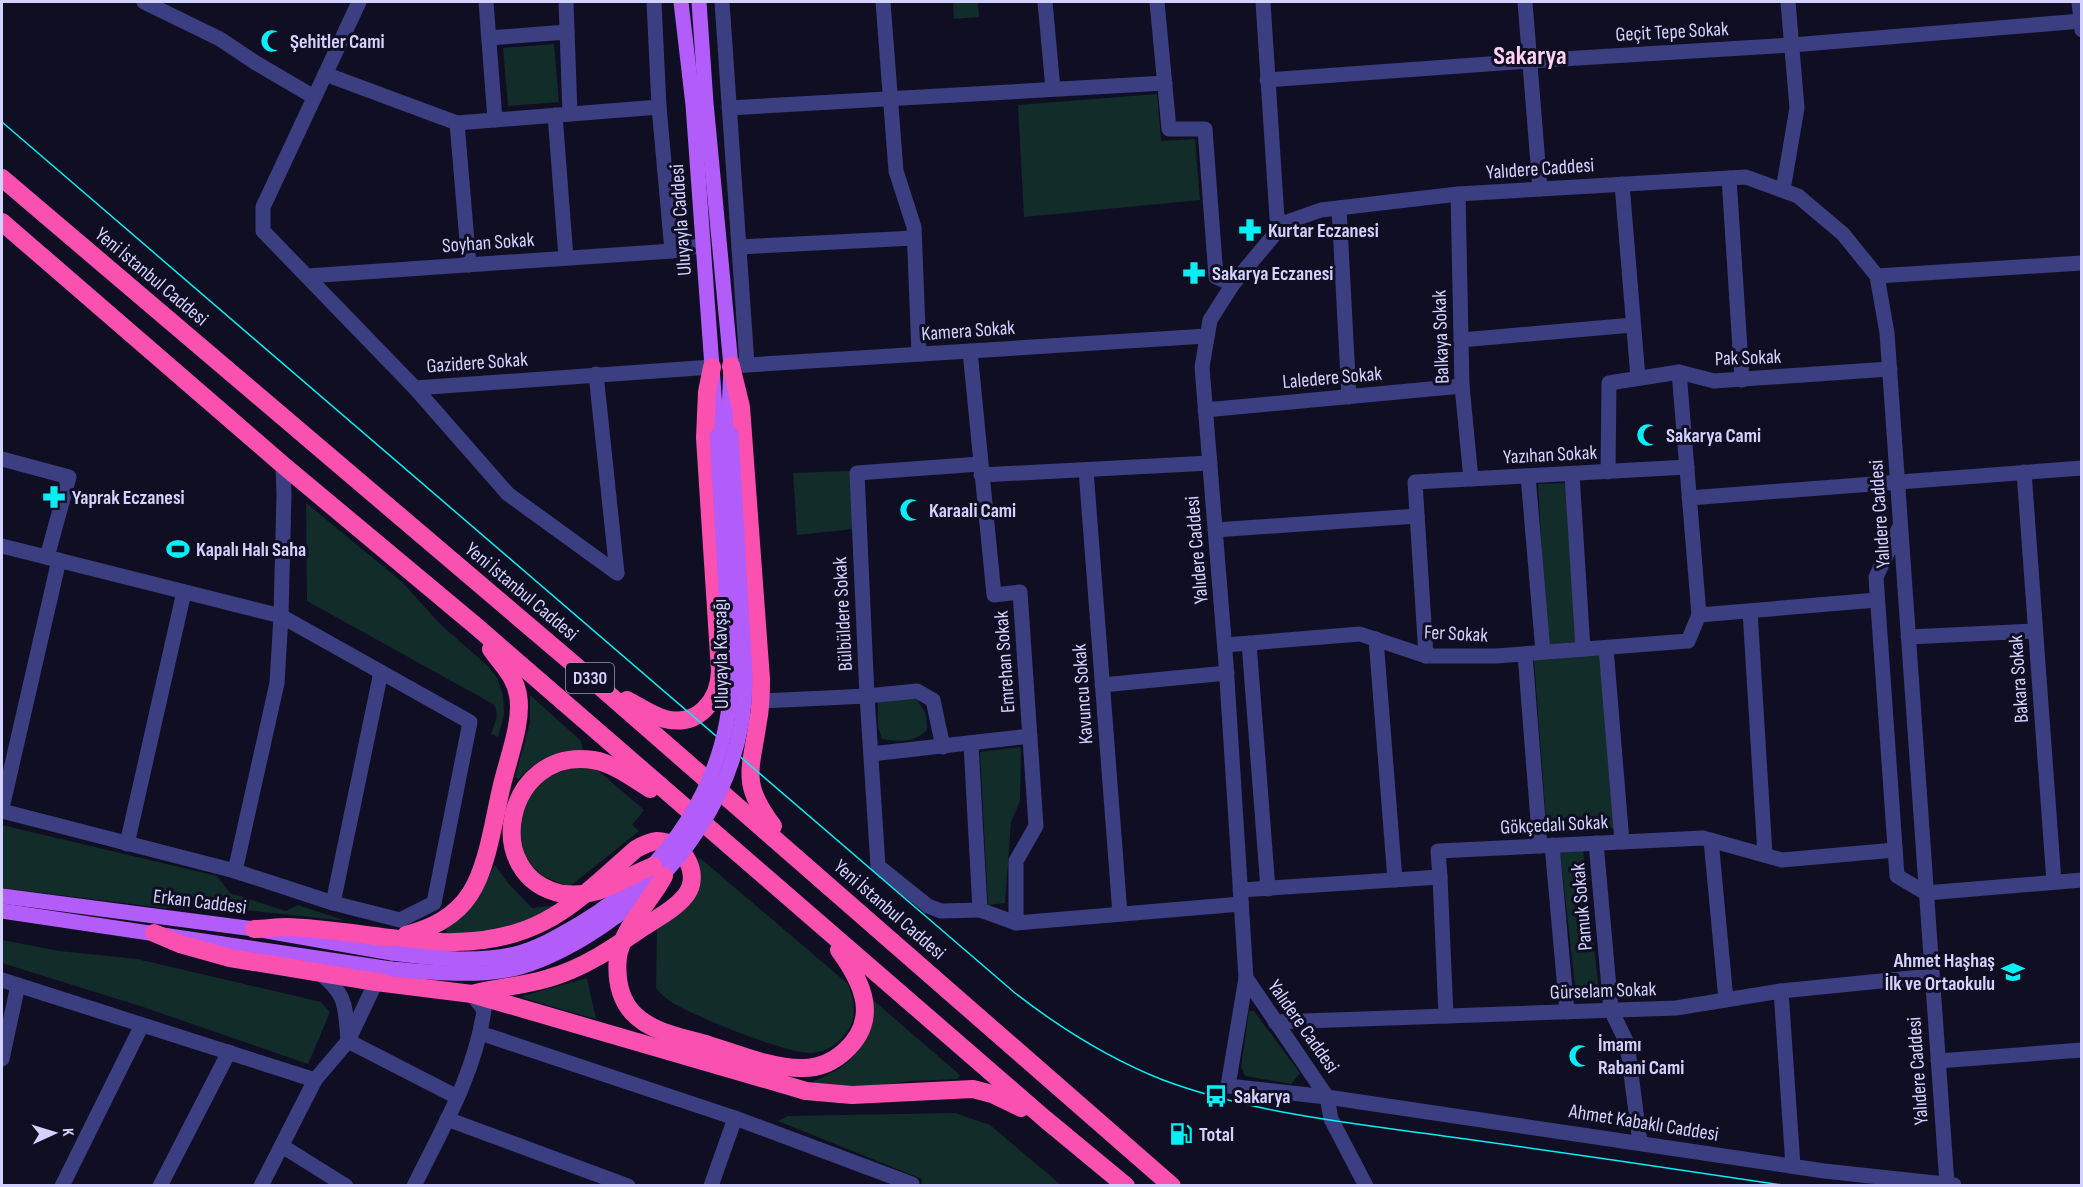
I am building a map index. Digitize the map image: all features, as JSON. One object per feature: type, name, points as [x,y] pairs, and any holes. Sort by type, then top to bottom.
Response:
[{"type":"highway","name":"Yeni İstanbul Caddesi","points":[[2,178],[597,684],[1172,1185]]},
{"type":"highway","name":"D330","points":[[2,222],[283,465],[477,627],[1044,1119],[1126,1185]]},
{"type":"highway","points":[[739,365],[760,658],[761,701],[750,765],[751,786],[759,809],[796,856]]},
{"type":"highway","points":[[712,367],[707,392],[705,438],[720,671],[716,695],[724,708],[731,712],[746,712],[761,701]]},
{"type":"highway","points":[[387,945],[449,917],[470,894],[483,863],[519,711],[515,685],[477,627]]},
{"type":"highway","points":[[597,684],[657,716],[675,720],[692,718],[699,714],[716,695],[732,683],[744,683],[755,689],[761,701]]},
{"type":"highway","points":[[658,871],[588,894],[564,894],[546,888],[530,877],[518,859],[512,839],[512,819],[518,799],[528,783],[544,769],[572,759],[600,762],[684,808]]},
{"type":"highway","points":[[254,929],[285,927],[387,945],[496,938],[529,929],[560,912],[636,849],[648,843],[659,841],[669,843],[679,850],[689,863],[693,883],[681,901],[610,950],[549,978],[472,994]]},
{"type":"highway","points":[[658,871],[652,897],[628,927],[618,956],[619,986],[624,1001],[632,1012],[651,1026],[778,1065],[804,1068],[830,1061],[858,1037],[865,1015],[863,995],[857,977],[822,927]]},
{"type":"highway","points":[[154,933],[180,944],[230,958],[376,982],[472,994],[799,1089],[823,1094],[852,1095],[973,1089],[992,1094],[1044,1119]]},
{"type":"main road","name":"Uluyayla Caddesi","points":[[681,2],[693,105],[712,367],[724,435]]},
{"type":"main road","name":"Uluyayla Caddesi","points":[[699,2],[706,103],[739,365],[724,435]]},
{"type":"main road","name":"Uluyayla Kavşağı","points":[[391,969],[472,973],[507,970],[530,964],[594,932],[636,902],[658,871],[700,797],[719,755],[729,712],[731,676],[724,435]]},
{"type":"main road","name":"Uluyayla Kavşağı","points":[[387,945],[472,958],[505,956],[546,942],[600,911],[658,871]]},
{"type":"main road","name":"Erkan Caddesi","points":[[2,896],[254,929]]},
{"type":"main road","name":"Erkan Caddesi","points":[[2,911],[391,969]]},
{"type":"street","points":[[144,2],[220,39],[315,97],[358,2]]},
{"type":"street","points":[[486,2],[495,120]]},
{"type":"street","points":[[566,2],[567,32],[563,114],[566,258]]},
{"type":"street","points":[[654,2],[659,106],[672,250]]},
{"type":"street","points":[[722,2],[739,247],[739,365]]},
{"type":"street","points":[[883,2],[896,171],[914,227],[919,354]]},
{"type":"street","points":[[1045,2],[1053,89]]},
{"type":"street","points":[[1157,2],[1169,129],[1205,129],[1216,278],[1233,284]]},
{"type":"street","points":[[1263,2],[1277,218],[1284,223]]},
{"type":"street","points":[[1525,2],[1540,189]]},
{"type":"street","points":[[1783,190],[1797,108],[1788,2]]},
{"type":"street","points":[[2079,2],[2081,24]]},
{"type":"street","name":"Geçit Tepe Sokak","points":[[1267,80],[2081,24]]},
{"type":"street","points":[[489,38],[567,32]]},
{"type":"street","points":[[325,74],[457,123],[659,106]]},
{"type":"street","points":[[729,108],[1165,83]]},
{"type":"street","name":"Gazidere Sokak","points":[[315,97],[263,207],[263,231],[415,388],[712,367]]},
{"type":"street","points":[[457,123],[469,265]]},
{"type":"street","name":"Yalıdere Caddesi","points":[[1366,1185],[1331,1119],[1327,1097],[1246,978],[1225,645],[1202,367],[1210,320],[1233,284],[1284,223],[1321,210],[1458,194],[1746,177],[1798,196],[1844,234],[1877,276],[1887,333],[1890,369],[1931,976],[1951,1185]]},
{"type":"street","points":[[1729,178],[1742,380]]},
{"type":"street","points":[[1622,184],[1638,378]]},
{"type":"street","name":"Balkaya Sokak","points":[[1458,194],[1462,387],[1471,479]]},
{"type":"street","points":[[1339,208],[1349,397]]},
{"type":"street","points":[[739,247],[914,238]]},
{"type":"street","name":"Soyhan Sokak","points":[[307,276],[672,250],[703,245]]},
{"type":"street","points":[[1877,276],[2082,263]]},
{"type":"street","points":[[1461,340],[1633,325]]},
{"type":"street","name":"Kamera Sokak","points":[[739,365],[1207,336]]},
{"type":"street","name":"Emrehan Sokak","points":[[970,351],[994,595],[1020,592],[1036,826],[1016,861],[1016,923]]},
{"type":"street","name":"Pak Sokak","points":[[1608,472],[1609,382],[1679,372],[1714,381],[1890,369]]},
{"type":"street","points":[[1679,372],[1699,615],[1877,600]]},
{"type":"street","points":[[415,388],[508,494],[618,573],[596,374]]},
{"type":"street","name":"Laledere Sokak","points":[[1205,410],[1462,387]]},
{"type":"street","points":[[2,459],[69,477],[53,559],[2,810],[236,871],[333,903],[400,920],[434,903],[471,722],[281,616],[183,592],[53,559],[2,546]]},
{"type":"street","points":[[980,470],[1086,470],[1210,464]]},
{"type":"street","points":[[236,871],[277,683],[281,616],[283,465]]},
{"type":"street","name":"Yazıhan Sokak","points":[[1417,516],[1414,482],[1687,467]]},
{"type":"street","points":[[1689,498],[2082,468]]},
{"type":"street","name":"Bülbüldere Sokak","points":[[980,470],[857,473],[867,696],[878,866],[927,906],[940,911],[980,910]]},
{"type":"street","name":"Kavuncu Sokak","points":[[1086,470],[1120,914]]},
{"type":"street","name":"Bakara Sokak","points":[[2024,472],[2054,882]]},
{"type":"street","points":[[1572,474],[1583,649]]},
{"type":"street","points":[[1528,476],[1543,652]]},
{"type":"street","points":[[1215,530],[1417,516],[1426,656]]},
{"type":"street","points":[[1900,525],[1876,577],[1897,876],[1926,893],[2082,880]]},
{"type":"street","points":[[128,844],[183,592]]},
{"type":"street","points":[[1750,611],[1765,855]]},
{"type":"street","name":"Fer Sokak","points":[[1225,645],[1360,634],[1426,656],[1496,656],[1688,641],[1699,615]]},
{"type":"street","points":[[1908,637],[2035,630]]},
{"type":"street","points":[[1376,639],[1395,880]]},
{"type":"street","points":[[1249,643],[1269,889]]},
{"type":"street","points":[[1606,648],[1622,842]]},
{"type":"street","points":[[1525,654],[1567,1012]]},
{"type":"street","points":[[333,903],[381,672]]},
{"type":"street","points":[[1102,685],[1227,673]]},
{"type":"street","points":[[761,701],[917,691],[933,700],[943,747]]},
{"type":"street","points":[[871,754],[1030,736]]},
{"type":"street","points":[[971,744],[980,910],[1016,923],[1120,914],[1241,897],[1269,889],[1440,877],[1446,1016]]},
{"type":"street","name":"Gökçedalı Sokak","points":[[1440,877],[1438,851],[1703,838],[1782,860],[1895,850]]},
{"type":"street","points":[[1711,840],[1726,1000]]},
{"type":"street","name":"Pamuk Sokak","points":[[1596,843],[1611,1010],[1627,1042],[1640,1143]]},
{"type":"street","points":[[319,973],[336,987],[342,996],[348,1041]]},
{"type":"street","name":"Gürselam Sokak","points":[[1275,1022],[1676,1008],[1781,992],[1931,976]]},
{"type":"street","name":"Ahmet Kabaklı Caddesi","points":[[1246,978],[1228,1086],[1327,1097],[1793,1166],[1951,1185]]},
{"type":"street","points":[[2,980],[315,1080]]},
{"type":"street","points":[[261,1185],[315,1080],[348,1041],[376,982]]},
{"type":"street","points":[[2,1059],[18,985]]},
{"type":"street","points":[[1781,992],[1793,1166]]},
{"type":"street","points":[[414,1185],[466,1079],[480,1034],[484,1010],[472,994]]},
{"type":"street","points":[[62,1185],[142,1025]]},
{"type":"street","points":[[480,1034],[735,1118],[911,1185]]},
{"type":"street","points":[[348,1041],[458,1097]]},
{"type":"street","points":[[1938,1060],[2082,1050]]},
{"type":"street","points":[[160,1185],[229,1052]]},
{"type":"street","points":[[711,1185],[735,1118]]},
{"type":"street","points":[[447,1119],[628,1185]]},
{"type":"street","points":[[282,1146],[345,1185]]},
{"type":"green space","points":[[953,2],[978,2],[979,17],[954,19]]},
{"type":"green space","points":[[554,44],[559,102],[508,106],[503,48]]},
{"type":"green space","points":[[1157,94],[1161,141],[1195,139],[1200,200],[1024,217],[1018,105]]},
{"type":"green space","points":[[850,471],[854,529],[797,535],[793,473]]},
{"type":"green space","points":[[1566,483],[1576,642],[1547,645],[1538,484]]},
{"type":"green space","points":[[306,503],[402,582],[441,625],[489,667],[497,678],[503,696],[504,715],[498,737],[491,734],[497,715],[493,704],[307,601]]},
{"type":"green space","points":[[1601,653],[1616,828],[1547,834],[1534,659]]},
{"type":"green space","points":[[530,695],[581,741],[583,750],[573,750],[548,757],[533,766],[519,779],[515,777],[530,723]]},
{"type":"green space","points":[[916,698],[926,714],[927,730],[917,737],[906,740],[882,739],[878,726],[878,701]]},
{"type":"green space","points":[[1021,747],[1020,801],[1011,822],[1005,903],[988,905],[980,752]]},
{"type":"green space","points":[[569,769],[596,769],[644,810],[632,825],[639,831],[569,887],[543,876],[533,867],[525,856],[518,829],[530,793],[547,777]]},
{"type":"green space","points":[[2,825],[217,876],[230,893],[286,911],[298,905],[346,921],[209,906],[164,908],[2,888]]},
{"type":"green space","points":[[1583,850],[1599,991],[1576,994],[1560,852]]},
{"type":"green space","points":[[700,858],[848,984],[853,1001],[853,1018],[846,1034],[833,1046],[812,1053],[783,1048],[720,1025],[685,1009],[668,1000],[656,988],[657,929],[683,909],[696,893],[699,884],[698,862]]},
{"type":"green space","points":[[495,865],[508,883],[532,908],[559,905],[519,923],[489,932],[459,935],[446,933],[447,928],[474,902]]},
{"type":"green space","points":[[2,940],[59,951],[137,959],[321,1002],[330,1012],[308,1064],[143,1007],[2,963]]},
{"type":"green space","points":[[587,978],[596,1019],[520,997]]},
{"type":"green space","points":[[873,1000],[960,1075],[958,1079],[911,1081],[866,1087],[815,1083],[814,1081],[842,1067],[858,1051],[867,1030]]},
{"type":"green space","points":[[1249,1011],[1254,1011],[1300,1073],[1291,1084],[1245,1076],[1241,1067]]},
{"type":"green space","points":[[955,1113],[990,1125],[1061,1185],[921,1185],[922,1179],[778,1121],[788,1116]]},
{"type":"tram line","points":[[2,122],[1015,993],[1086,1042],[1163,1080],[1199,1092],[1274,1110],[1789,1186]]},
{"type":"place","name":"Şehitler Cami","points":[[272,41]]},
{"type":"place","name":"Kurtar Eczanesi","points":[[1250,230]]},
{"type":"place","name":"Sakarya Eczanesi","points":[[1194,273]]},
{"type":"place","name":"Sakarya Cami","points":[[1648,435]]},
{"type":"place","name":"Yaprak Eczanesi","points":[[54,497]]},
{"type":"place","name":"Karaali Cami","points":[[911,510]]},
{"type":"place","name":"Kapalı Halı Saha","points":[[178,549]]},
{"type":"place","name":"Ahmet Haşhaş İlk ve Ortaokulu","points":[[2013,972]]},
{"type":"place","name":"İmamı Rabani Cami","points":[[1580,1056]]},
{"type":"place","name":"Sakarya","points":[[1216,1096]]},
{"type":"place","name":"Total","points":[[1181,1134]]},
{"type":"district","name":"Sakarya","points":[[1530,55]]}]
